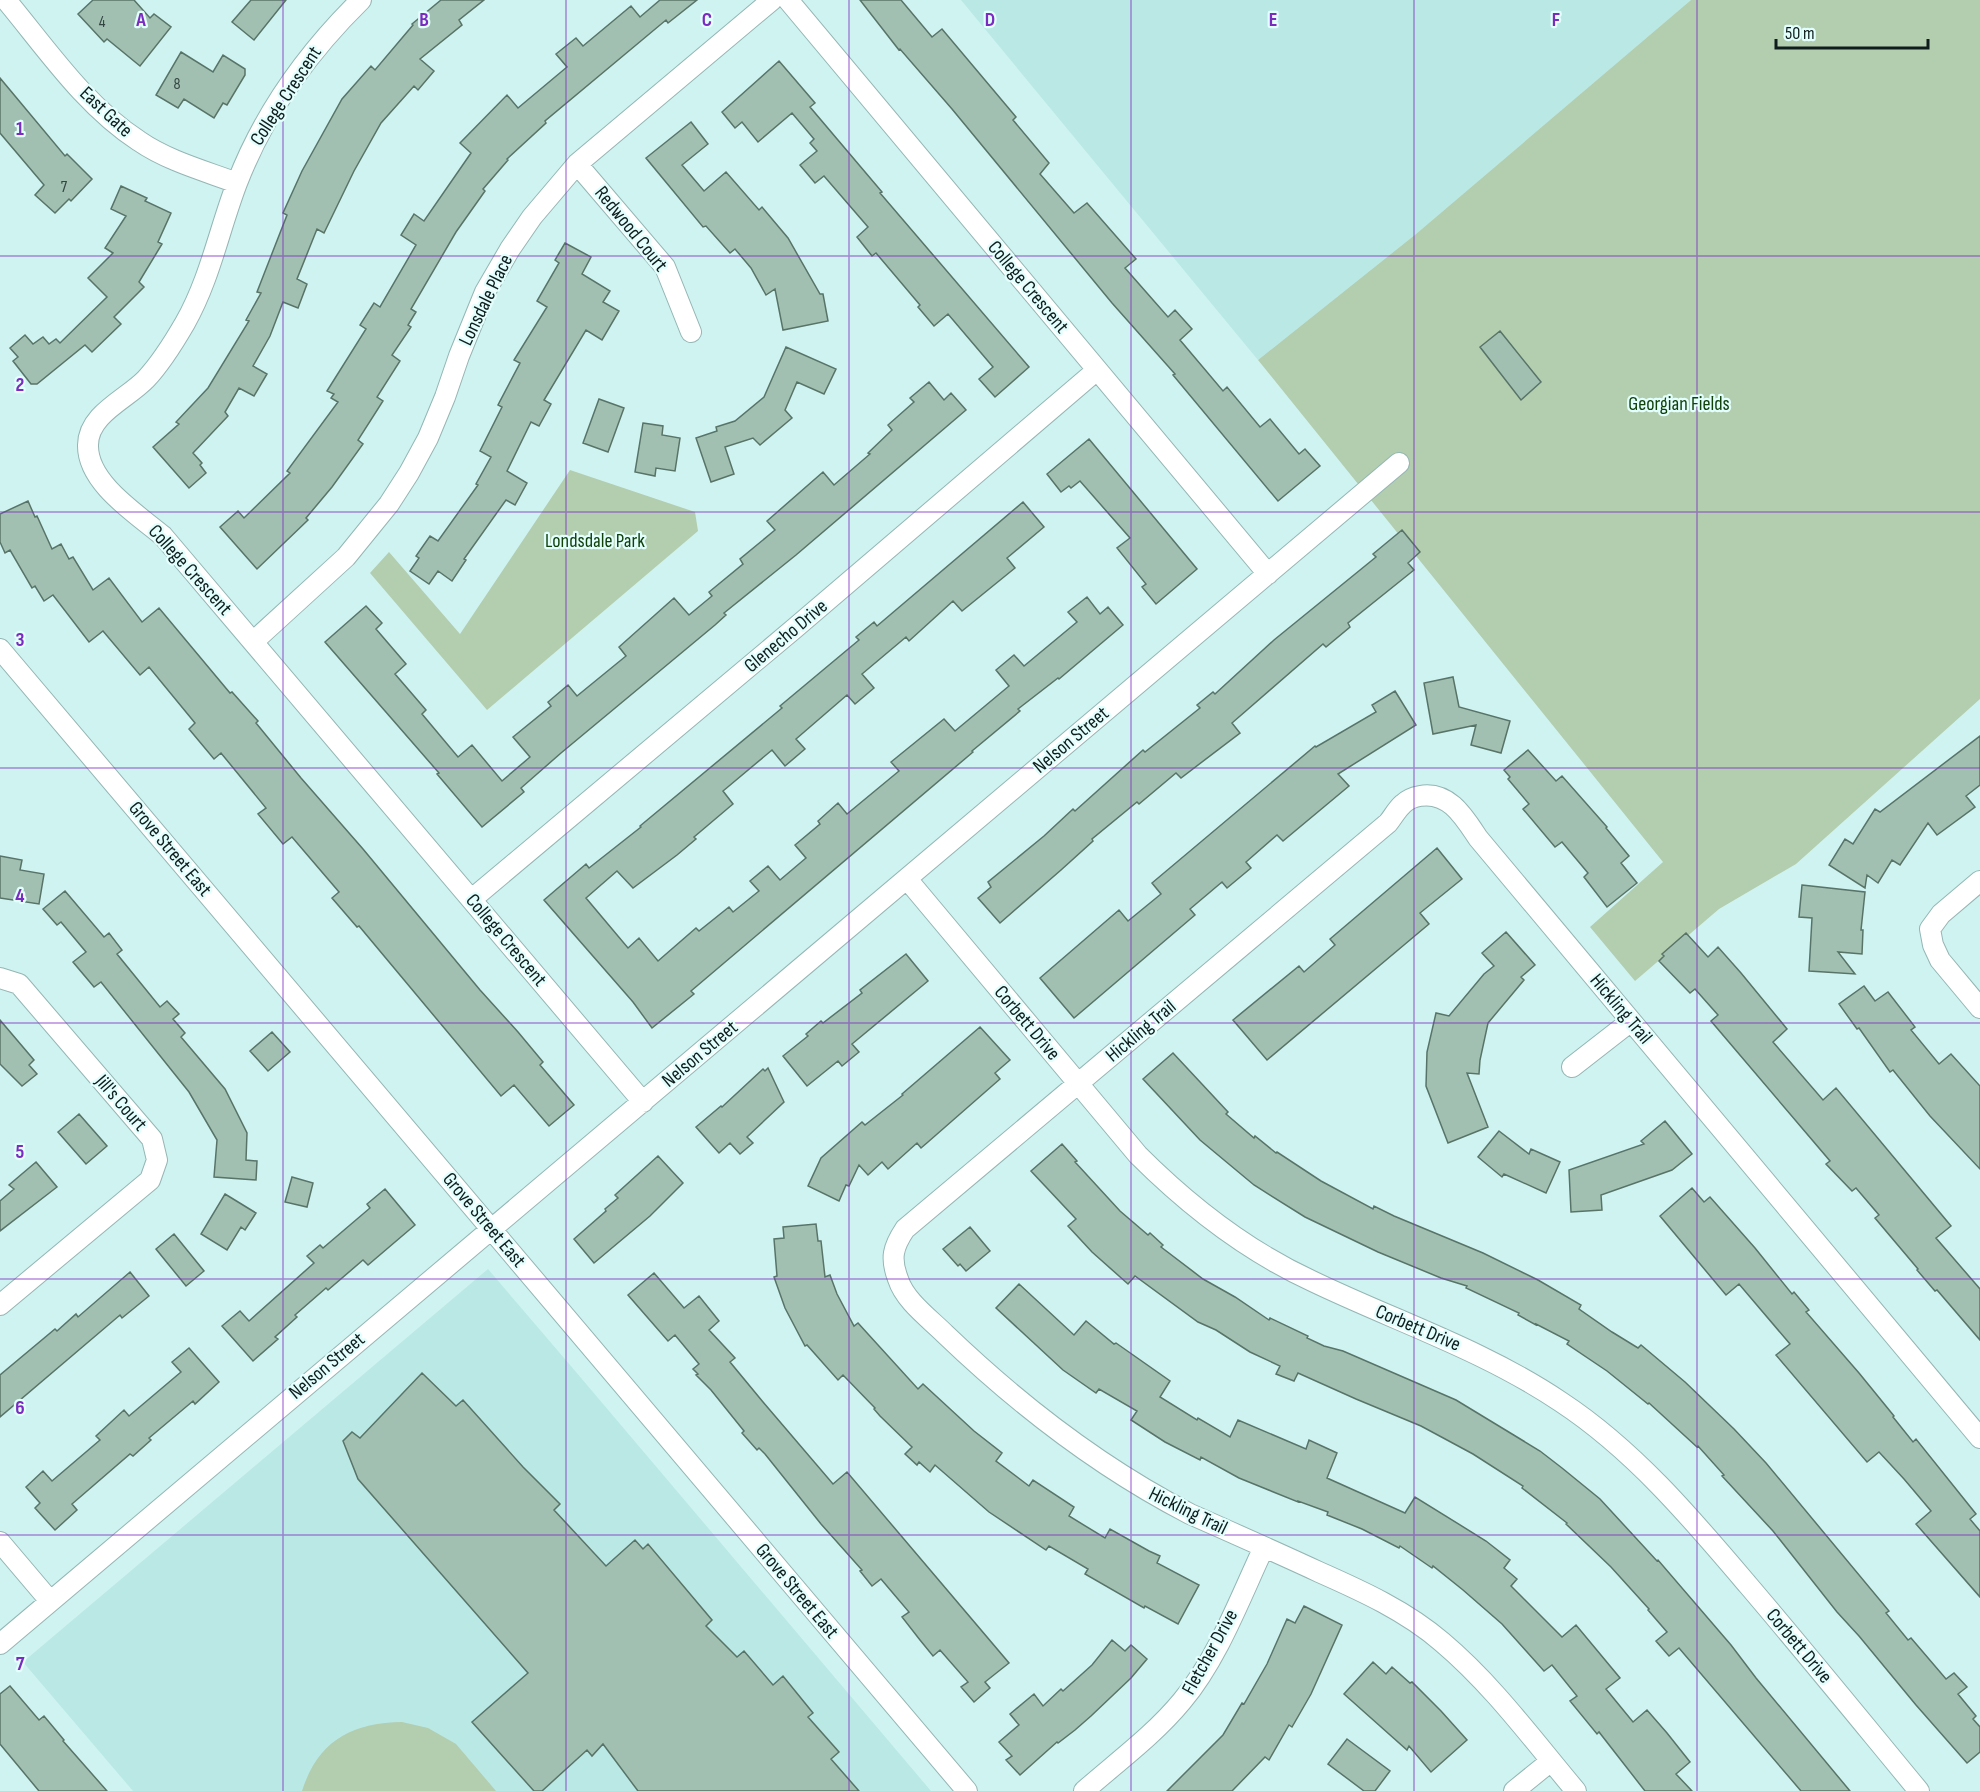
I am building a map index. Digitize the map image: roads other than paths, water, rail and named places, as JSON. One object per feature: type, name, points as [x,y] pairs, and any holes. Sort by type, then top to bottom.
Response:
[{"type":"street","name":"East Gate","points":[[6,0],[93,102],[139,142],[170,157],[237,183]]},
{"type":"street","name":"College Crescent","points":[[361,0],[331,29],[307,57],[267,120],[237,183],[212,264],[185,323],[145,380],[101,417],[87,443],[88,460],[98,478],[112,493],[163,536],[254,641],[643,1102]]},
{"type":"street","name":"Lonsdale Place","points":[[254,641],[345,557],[389,504],[410,473],[428,438],[485,292],[532,217],[577,164],[772,0]]},
{"type":"street","name":"College Crescent","points":[[788,0],[1268,574]]},
{"type":"street","name":"Redwood Court","points":[[577,164],[665,267],[691,332]]},
{"type":"street","name":"Glenecho Drive","points":[[472,899],[795,628],[1097,370]]},
{"type":"street","name":"Nelson Street","points":[[0,1644],[1399,463]]},
{"type":"street","name":"Grove Street East","points":[[0,649],[968,1791]]},
{"type":"street","name":"Hickling Trail","points":[[1576,1791],[1511,1711],[1472,1669],[1440,1640],[1380,1600],[1159,1498],[1071,1442],[1028,1409],[978,1366],[912,1301],[898,1282],[893,1261],[895,1244],[905,1229],[1388,823],[1404,803],[1414,797],[1436,795],[1446,800],[1462,814],[1478,838],[1980,1438]]},
{"type":"street","name":"Corbett Drive","points":[[907,879],[1138,1155],[1206,1216],[1259,1252],[1310,1281],[1471,1350],[1516,1374],[1563,1402],[1611,1439],[1662,1487],[1720,1552],[1919,1791]]},
{"type":"street","points":[[1980,881],[1941,914],[1930,928],[1933,945],[1940,960],[1980,1008]]},
{"type":"street","name":"Jill's Court","points":[[0,978],[19,984],[152,1139],[157,1160],[150,1180],[0,1305]]},
{"type":"street","points":[[1572,1067],[1631,1021]]},
{"type":"street","points":[[0,1542],[50,1601]]},
{"type":"street","name":"Fletcher Drive","points":[[1084,1791],[1153,1731],[1182,1701],[1213,1654],[1264,1547]]},
{"type":"street","points":[[1514,1791],[1551,1761]]},
{"type":"park label","name":"Georgian Fields","points":[[1679,404]]},
{"type":"park label","name":"Londsdale Park","points":[[595,541]]}]
